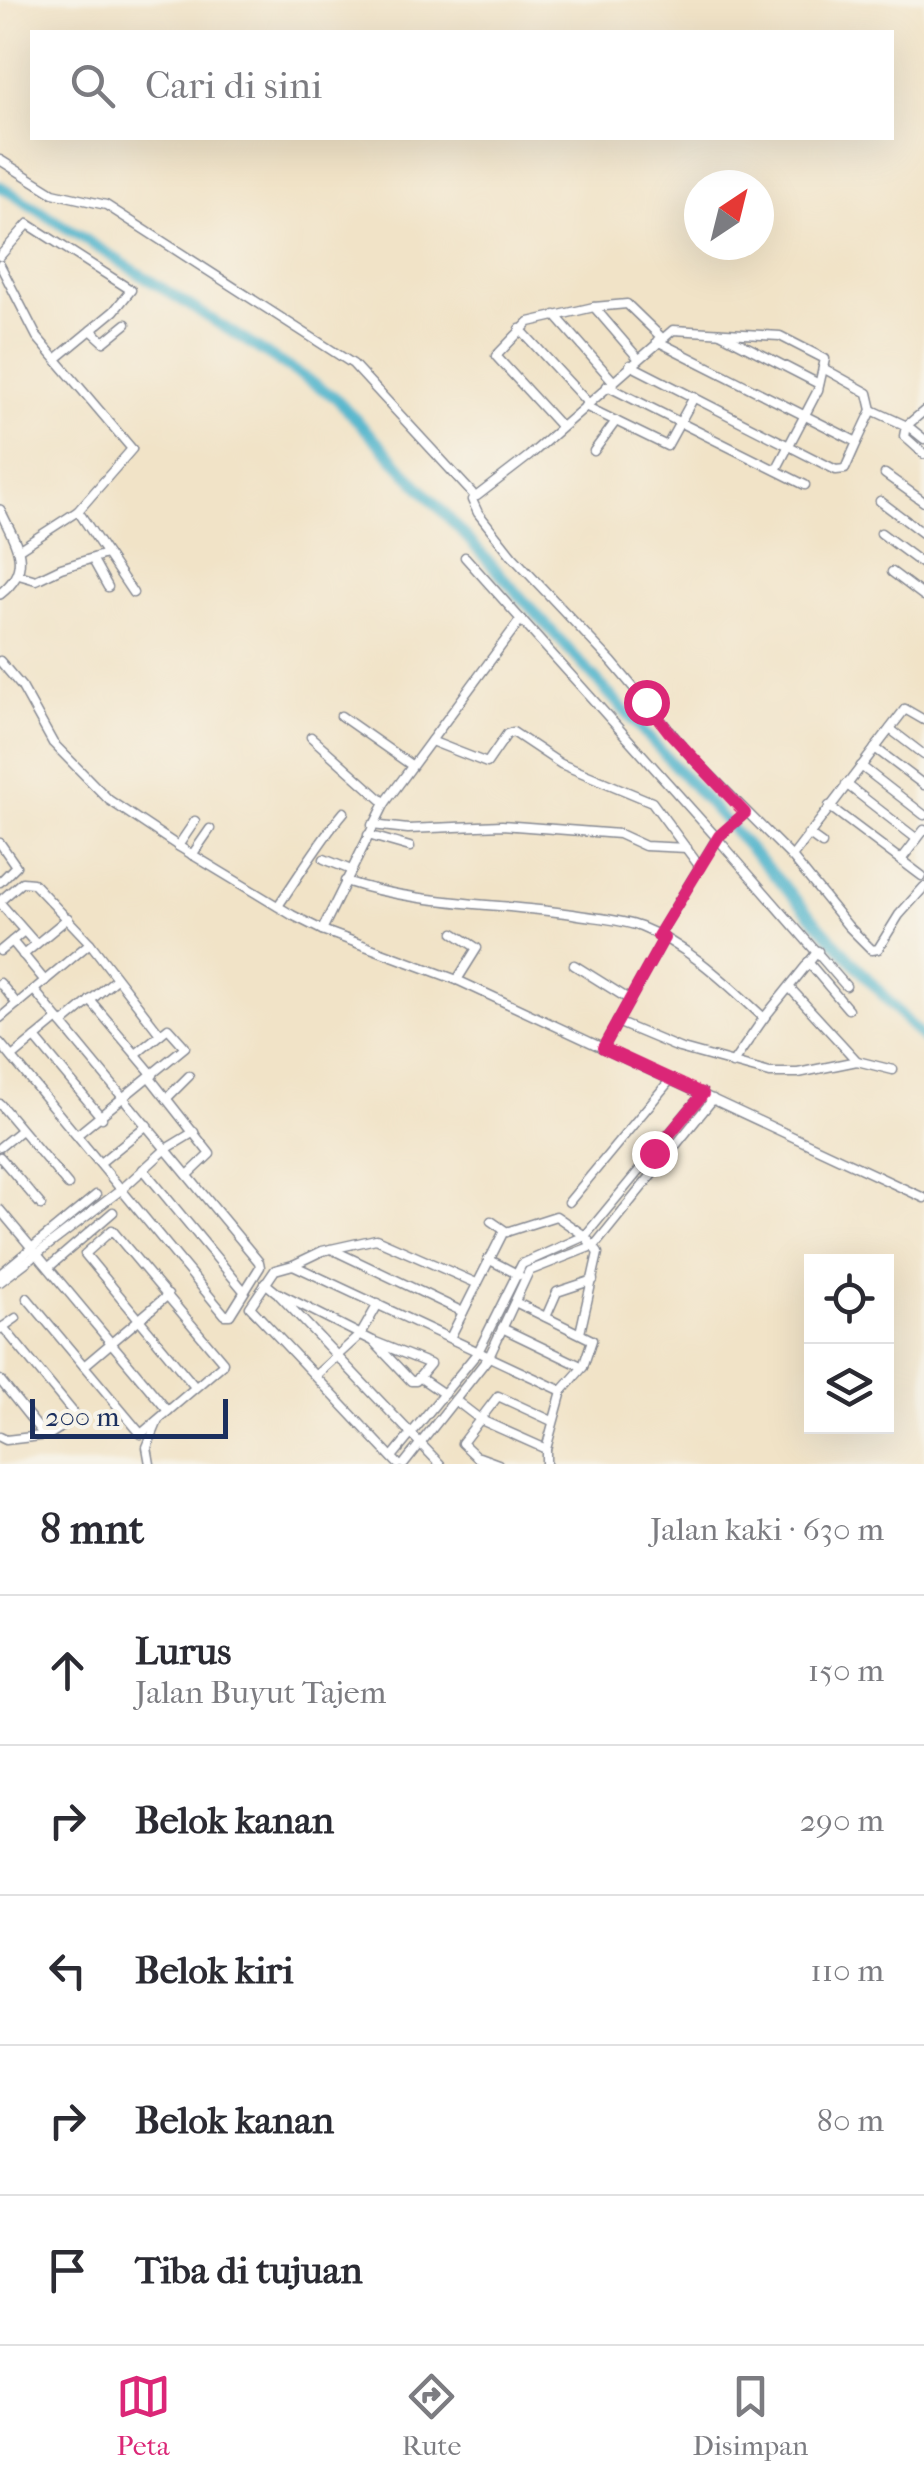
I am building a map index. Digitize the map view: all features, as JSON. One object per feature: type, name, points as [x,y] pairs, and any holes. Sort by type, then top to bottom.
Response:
[{"type":"street","points":[[0,160],[53,193],[106,205],[353,364],[473,496],[478,513],[512,556],[612,662],[744,814],[792,857],[872,950],[878,949],[899,915],[924,887]]},
{"type":"street","points":[[0,256],[28,224],[130,288],[114,310],[57,358]]},
{"type":"street","points":[[0,265],[31,327],[132,448],[78,511],[18,550]]},
{"type":"street","points":[[561,427],[496,356],[529,322],[594,306],[630,304],[659,339],[857,442]]},
{"type":"street","points":[[594,306],[634,362],[840,471],[845,469],[872,410],[868,394],[822,368]]},
{"type":"street","points":[[555,316],[610,383],[805,485]]},
{"type":"street","points":[[91,330],[104,342],[126,324]]},
{"type":"street","points":[[520,329],[586,405],[666,446],[694,397]]},
{"type":"street","points":[[473,496],[561,427],[673,330],[780,336],[825,360],[818,384],[776,470]]},
{"type":"street","points":[[717,332],[818,384]]},
{"type":"street","points":[[872,410],[924,438]]},
{"type":"street","points":[[903,425],[924,411]]},
{"type":"street","points":[[594,451],[616,422]]},
{"type":"street","points":[[903,425],[905,438],[924,454]]},
{"type":"street","points":[[885,474],[924,502]]},
{"type":"street","points":[[880,501],[924,534]]},
{"type":"street","points":[[0,510],[4,530],[18,550],[19,574],[0,594]]},
{"type":"street","points":[[78,511],[133,594]]},
{"type":"street","points":[[881,533],[924,565]]},
{"type":"street","points":[[19,574],[36,580],[106,554]]},
{"type":"street","points":[[465,557],[718,837],[846,986]]},
{"type":"street","points":[[93,560],[108,587]]},
{"type":"street","points":[[892,572],[924,594]]},
{"type":"street","points":[[322,930],[385,802],[522,619]]},
{"type":"street","points":[[0,660],[22,687],[54,743],[124,812],[278,906],[322,930],[457,980],[924,1198]]},
{"type":"street","points":[[792,857],[906,708],[924,720]]},
{"type":"street","points":[[341,716],[411,766]]},
{"type":"street","points":[[890,729],[924,755]]},
{"type":"street","points":[[431,741],[487,763],[506,734],[513,732],[561,764],[652,802],[700,867]]},
{"type":"street","points":[[311,737],[385,802]]},
{"type":"street","points":[[875,748],[924,785]]},
{"type":"street","points":[[860,766],[924,815]]},
{"type":"street","points":[[846,784],[918,838]]},
{"type":"street","points":[[829,806],[922,876]]},
{"type":"street","points":[[278,906],[344,812]]},
{"type":"street","points":[[601,1046],[718,837],[744,814]]},
{"type":"street","points":[[178,846],[195,821]]},
{"type":"street","points":[[372,825],[502,825],[619,834],[645,846],[687,848]]},
{"type":"street","points":[[192,855],[210,828]]},
{"type":"street","points":[[901,860],[924,830]]},
{"type":"street","points":[[368,834],[410,847]]},
{"type":"street","points":[[808,834],[822,844]]},
{"type":"street","points":[[0,843],[16,866],[0,882]]},
{"type":"street","points":[[324,859],[350,870]]},
{"type":"street","points":[[345,881],[395,894],[519,906],[627,923],[661,937],[700,961],[764,1018]]},
{"type":"street","points":[[36,944],[0,902],[22,882],[30,882],[68,918],[160,1034]]},
{"type":"street","points":[[23,955],[68,918]]},
{"type":"street","points":[[0,951],[24,931]]},
{"type":"street","points":[[454,933],[477,948],[457,980]]},
{"type":"street","points":[[12,942],[45,981]]},
{"type":"street","points":[[0,1018],[90,944]]},
{"type":"street","points":[[732,1064],[818,951]]},
{"type":"street","points":[[808,962],[848,1009]]},
{"type":"street","points":[[574,965],[630,1000]]},
{"type":"street","points":[[12,1057],[116,979]]},
{"type":"street","points":[[0,983],[18,1004]]},
{"type":"street","points":[[790,988],[858,1061]]},
{"type":"street","points":[[34,990],[259,1262],[259,1283],[250,1306],[398,1462]]},
{"type":"street","points":[[90,1000],[136,1054],[210,1154],[188,1175]]},
{"type":"street","points":[[617,1022],[679,1048],[732,1064],[786,1074],[858,1061],[893,1070]]},
{"type":"street","points":[[77,1136],[185,1047],[170,1029],[136,1054]]},
{"type":"street","points":[[35,1038],[102,1118]]},
{"type":"street","points":[[0,1043],[225,1315],[230,1315],[244,1292],[275,1270],[365,1240],[383,1240],[476,1283]]},
{"type":"street","points":[[166,1098],[188,1076]]},
{"type":"street","points":[[568,1202],[671,1079]]},
{"type":"street","points":[[398,1462],[413,1434],[478,1352],[529,1259],[589,1232],[703,1094]]},
{"type":"street","points":[[398,1462],[422,1444],[489,1357],[514,1302],[521,1276],[535,1266],[599,1240],[713,1098]]},
{"type":"street","points":[[0,1104],[68,1185]]},
{"type":"street","points":[[100,1163],[146,1125]]},
{"type":"street","points":[[676,1127],[684,1134]]},
{"type":"street","points":[[0,1147],[21,1130]]},
{"type":"street","points":[[0,1274],[122,1189],[166,1149],[194,1132]]},
{"type":"street","points":[[0,1158],[40,1205]]},
{"type":"street","points":[[143,1169],[244,1292]]},
{"type":"street","points":[[0,1282],[96,1195]]},
{"type":"street","points":[[0,1210],[168,1411]]},
{"type":"street","points":[[49,1267],[112,1212]]},
{"type":"street","points":[[450,1338],[488,1259],[507,1232],[556,1216],[599,1240]]},
{"type":"street","points":[[491,1221],[507,1232]]},
{"type":"street","points":[[27,1298],[140,1434],[159,1419],[196,1387],[223,1362],[113,1230],[85,1252],[196,1387]]},
{"type":"street","points":[[580,1333],[599,1260],[599,1240]]},
{"type":"street","points":[[331,1249],[463,1312]]},
{"type":"street","points":[[488,1259],[521,1276]]},
{"type":"street","points":[[293,1264],[562,1391]]},
{"type":"street","points":[[546,1317],[557,1292],[593,1280]]},
{"type":"street","points":[[259,1283],[374,1340],[429,1361],[420,1377],[412,1381],[374,1340]]},
{"type":"street","points":[[276,1292],[440,1464]]},
{"type":"street","points":[[84,1366],[168,1295]]},
{"type":"street","points":[[514,1302],[592,1342],[584,1367],[562,1391],[552,1421],[546,1464]]},
{"type":"street","points":[[316,1375],[361,1334],[378,1304]]},
{"type":"street","points":[[0,1438],[44,1435],[74,1421],[76,1414],[2,1328],[16,1318]]},
{"type":"street","points":[[502,1328],[584,1367]]},
{"type":"street","points":[[420,1377],[444,1394]]},
{"type":"street","points":[[0,1380],[44,1435]]},
{"type":"street","points":[[498,1464],[481,1461],[462,1442],[498,1396],[552,1421]]},
{"type":"street","points":[[455,1400],[481,1420],[546,1450]]},
{"type":"street","points":[[150,1464],[147,1448],[159,1419]]},
{"type":"waterway","points":[[0,186],[335,397],[924,1040]]},
{"type":"route","points":[[646,702],[745,813],[719,836],[658,936],[664,938],[603,1048],[703,1094],[654,1153]]}]
